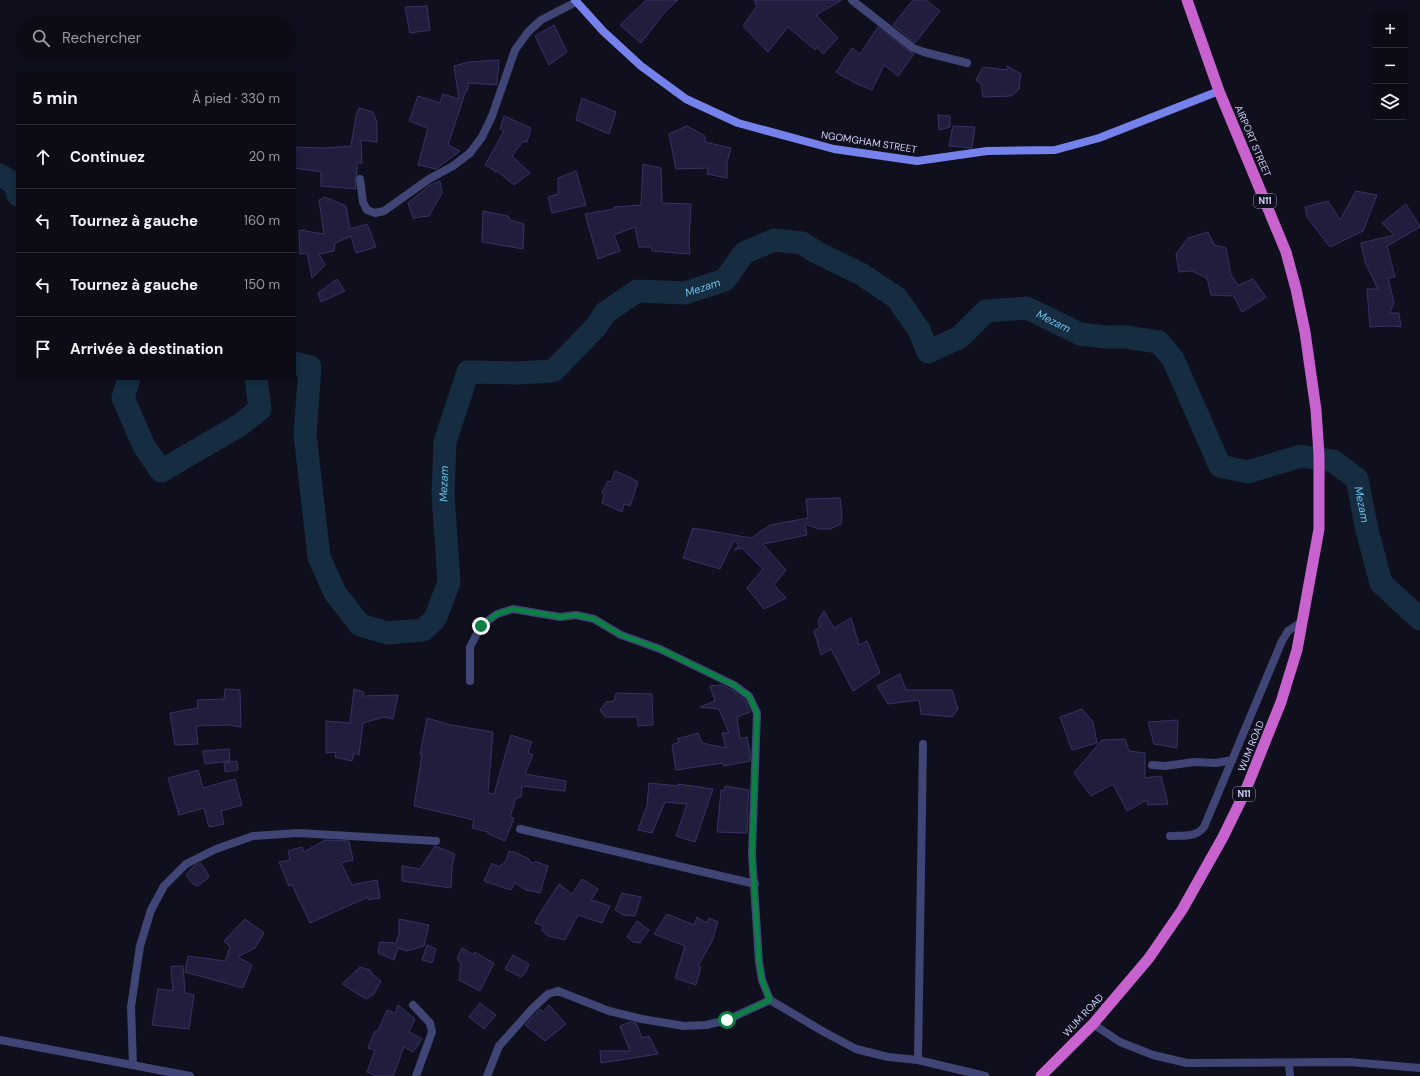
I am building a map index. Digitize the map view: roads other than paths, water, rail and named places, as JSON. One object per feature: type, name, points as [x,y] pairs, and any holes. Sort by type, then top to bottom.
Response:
[{"type":"highway","name":"AIRPORT STREET","points":[[1187,0],[1219,91],[1286,252],[1305,332],[1316,410]]},
{"type":"highway","name":"WUM ROAD","points":[[1041,1076],[1093,1024],[1149,958],[1182,910],[1223,838],[1245,792],[1282,702],[1297,650],[1303,621],[1319,529],[1319,455],[1316,410]]},
{"type":"main road","name":"NGOMGHAM STREET","points":[[576,1],[603,31],[641,66],[686,99],[738,123],[834,149],[917,161],[987,151],[1055,150],[1099,138],[1219,91]]},
{"type":"street","points":[[852,0],[913,48],[967,63]]},
{"type":"street","points":[[360,179],[363,202],[367,210],[375,213],[384,211],[429,179],[453,166],[470,153],[482,137],[492,116],[515,50],[528,32],[542,20],[576,1]]},
{"type":"street","points":[[470,681],[470,647],[481,626],[497,614],[513,609],[560,617],[576,615],[594,619],[621,635],[660,649],[734,685],[749,696],[757,713],[752,854],[759,962],[762,980],[770,1000],[856,1049],[888,1057],[918,1060],[985,1076]]},
{"type":"street","points":[[1170,836],[1193,835],[1201,832],[1282,640],[1288,631],[1303,621]]},
{"type":"street","points":[[918,1060],[923,744]]},
{"type":"street","points":[[1152,765],[1165,766],[1194,762],[1216,763],[1232,760]]},
{"type":"street","points":[[520,829],[755,884]]},
{"type":"street","points":[[133,1065],[131,1008],[140,946],[151,910],[164,886],[186,864],[216,849],[254,836],[298,833],[436,841]]},
{"type":"street","points":[[487,1076],[499,1046],[532,1009],[548,994],[558,991],[609,1012],[684,1026],[706,1025],[727,1020],[770,1000]]},
{"type":"street","points":[[412,1005],[430,1024],[432,1032],[416,1076]]},
{"type":"street","points":[[1093,1024],[1120,1042],[1153,1056],[1187,1063],[1350,1062],[1420,1068]]},
{"type":"street","points":[[0,1040],[190,1076]]},
{"type":"street","points":[[1289,1063],[1290,1076]]},
{"type":"waterway","name":"Mezam","points":[[0,175],[15,184],[16,188]]},
{"type":"waterway","name":"Mezam","points":[[296,364],[310,367],[305,434],[319,557],[335,593],[360,625],[387,633],[423,630],[435,619],[449,582],[443,494],[445,442],[468,372],[517,373],[553,371],[595,328],[605,313],[637,291],[685,293],[725,280],[744,253],[774,240],[802,243],[816,252],[861,274],[897,298],[919,330],[928,352],[960,337],[986,311],[1027,308],[1080,334],[1106,337],[1125,337],[1159,342],[1173,359],[1220,466],[1248,472],[1301,456],[1333,461],[1357,479],[1367,530],[1381,583],[1420,619]]},
{"type":"waterway","name":"Mezam","points":[[128,380],[123,398],[144,446],[161,471],[240,425],[260,409],[256,380]]}]
